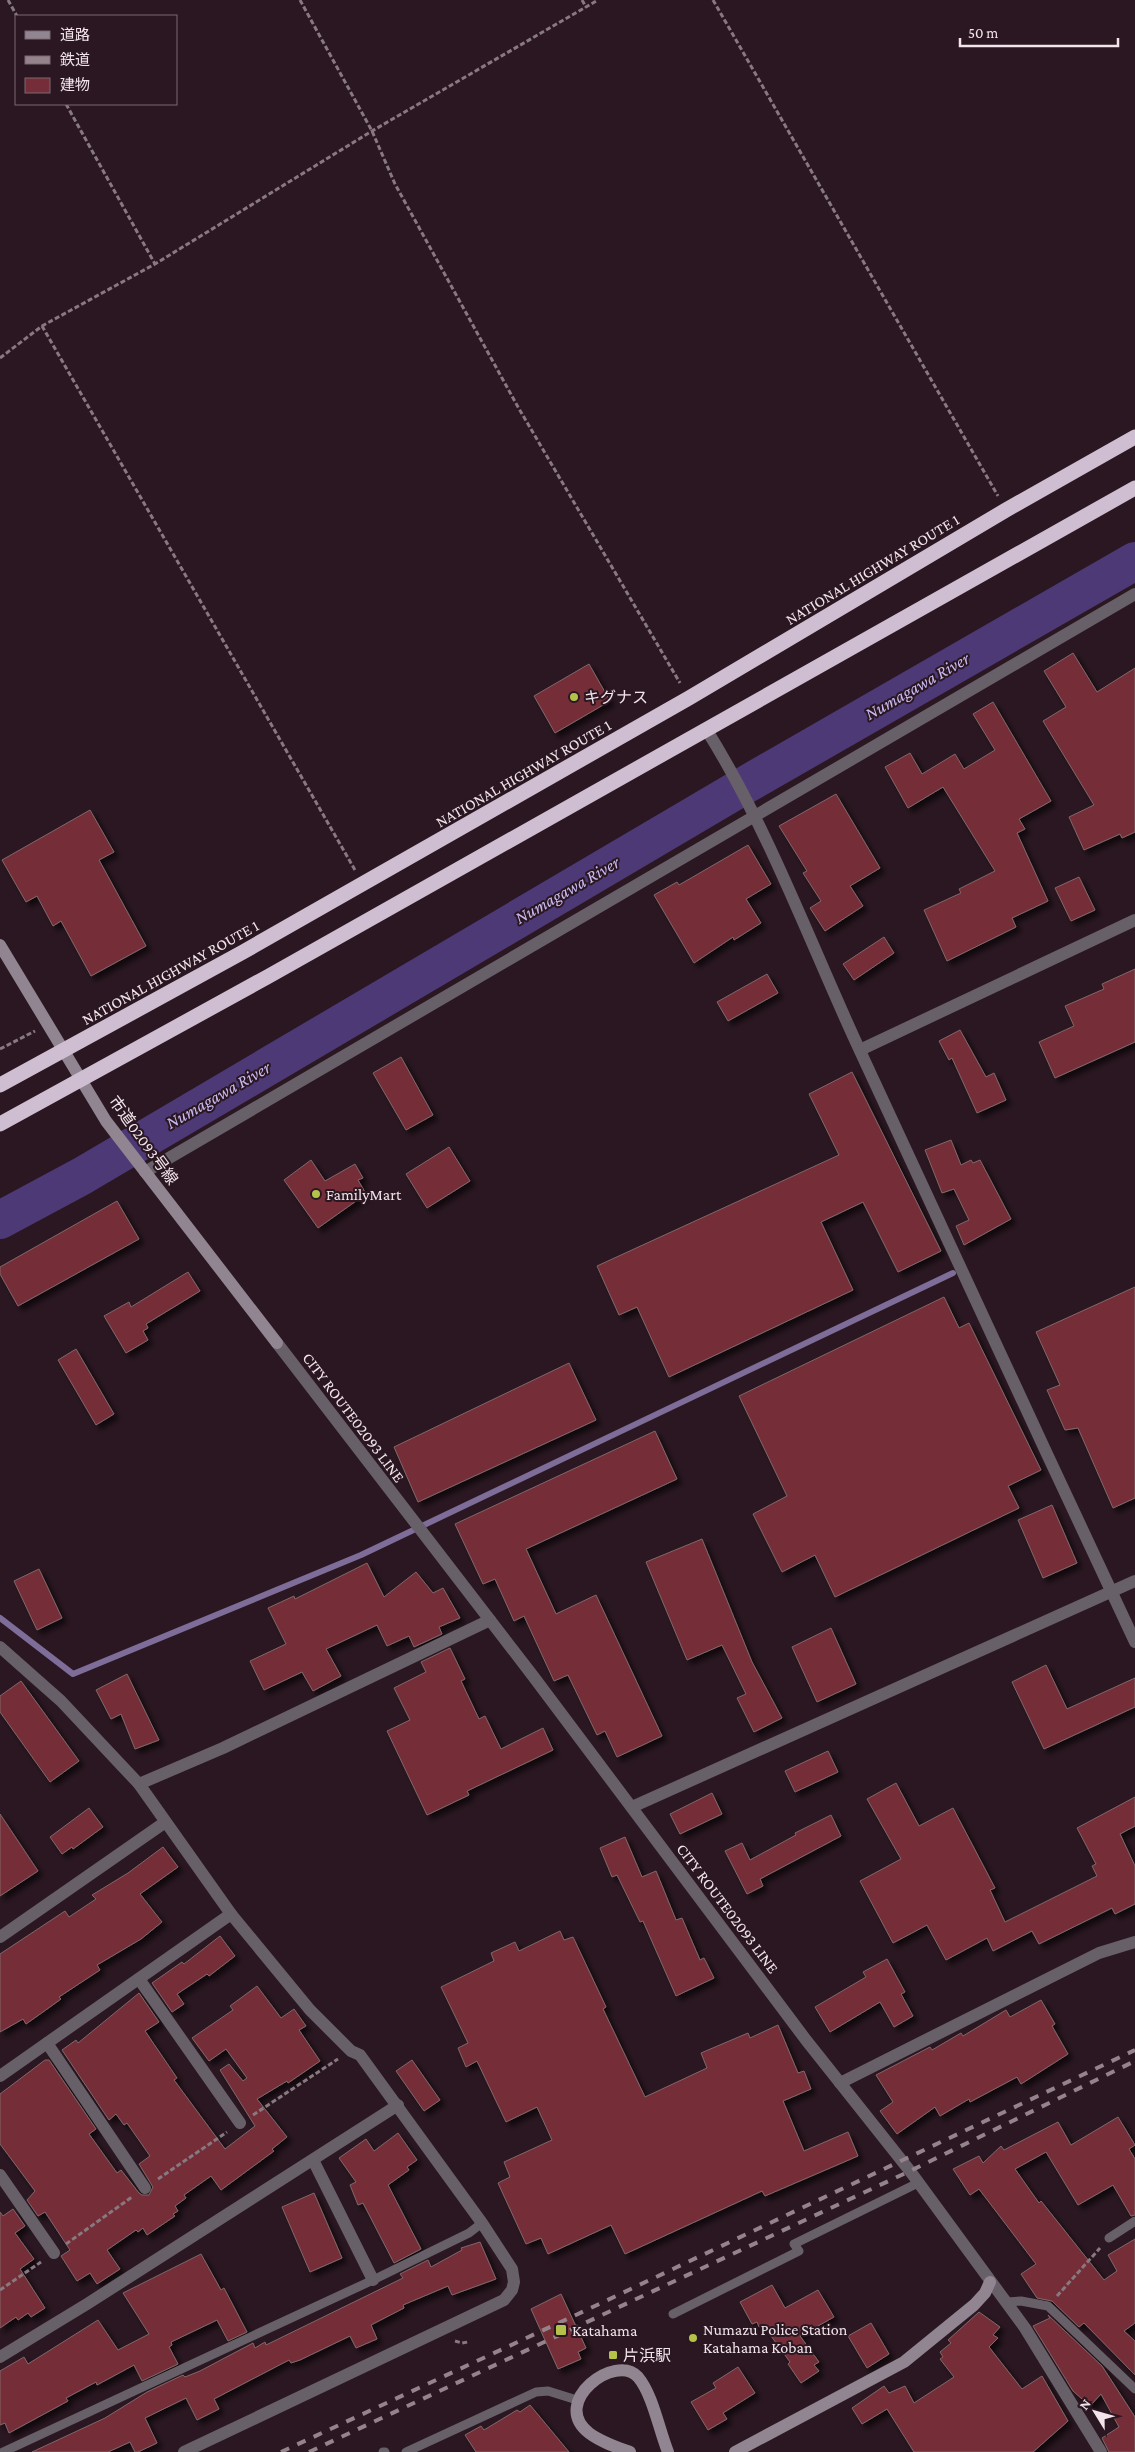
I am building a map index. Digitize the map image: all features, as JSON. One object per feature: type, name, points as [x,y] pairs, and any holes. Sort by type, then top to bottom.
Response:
[{"type":"highway","name":"NATIONAL HIGHWAY ROUTE 1","points":[[0,1085],[363,884],[689,698],[1006,510],[1135,436]]},
{"type":"highway","points":[[0,1124],[83,1080],[1135,488]]},
{"type":"street","points":[[143,1169],[752,812],[1135,594]]},
{"type":"street","points":[[706,729],[728,764],[752,812],[860,1050],[1135,1642]]},
{"type":"street","points":[[860,1050],[1135,920]]},
{"type":"street","name":"市道02093号線","points":[[0,945],[106,1121],[278,1343]]},
{"type":"street","name":"CITY ROUTE02093 LINE","points":[[278,1343],[1007,2302],[1025,2328],[1100,2452]]},
{"type":"street","points":[[632,1807],[1135,1582]]},
{"type":"street","points":[[139,1784],[223,1748],[490,1620]]},
{"type":"street","points":[[0,1647],[62,1701],[139,1784],[164,1823],[230,1914],[310,2010],[352,2051],[360,2055],[482,2223],[512,2269],[514,2282],[512,2290],[504,2300],[184,2452]]},
{"type":"street","points":[[0,1937],[164,1823]]},
{"type":"street","points":[[0,2076],[230,1914]]},
{"type":"street","points":[[840,2083],[1099,1953],[1135,1942]]},
{"type":"street","points":[[139,1979],[240,2124]]},
{"type":"street","points":[[47,2043],[145,2188]]},
{"type":"street","points":[[0,2357],[87,2304],[398,2105]]},
{"type":"street","points":[[313,2160],[372,2280]]},
{"type":"street","points":[[0,2175],[54,2253]]},
{"type":"street","points":[[735,2452],[904,2362],[974,2305],[985,2292],[990,2282]]},
{"type":"street","points":[[630,2452],[604,2442],[587,2432],[577,2414],[579,2394],[590,2383],[602,2376],[622,2369],[632,2372],[643,2386],[668,2452]]},
{"type":"lane","points":[[673,2314],[799,2251],[794,2244],[918,2183]]},
{"type":"lane","points":[[1109,2238],[1135,2221]]},
{"type":"lane","points":[[3,2452],[372,2280],[469,2233],[482,2223]]},
{"type":"lane","points":[[1007,2302],[1048,2306],[1135,2389]]},
{"type":"lane","points":[[406,2452],[536,2392],[548,2391],[577,2400]]},
{"type":"path","points":[[8,0],[16,15]]},
{"type":"path","points":[[300,0],[372,131],[395,184],[518,407],[689,698]]},
{"type":"path","points":[[582,0],[586,7]]},
{"type":"path","points":[[0,358],[42,326],[155,264],[372,131],[598,0]]},
{"type":"path","points":[[713,0],[1006,510]]},
{"type":"path","points":[[67,105],[155,264]]},
{"type":"path","points":[[42,326],[363,884]]},
{"type":"path","points":[[0,1049],[48,1024]]},
{"type":"path","points":[[0,2290],[145,2188],[352,2051]]},
{"type":"path","points":[[1048,2306],[1109,2238]]},
{"type":"path","points":[[454,2340],[462,2343],[468,2342]]},
{"type":"building","points":[[1073,653],[1097,692],[1135,668],[1135,832],[1122,838],[1120,834],[1084,850],[1069,817],[1094,805],[1043,721],[1066,707],[1044,671]]},
{"type":"building","points":[[589,664],[610,701],[555,733],[534,696]]},
{"type":"building","points":[[993,702],[1051,801],[1019,819],[1025,829],[1017,833],[1048,901],[1012,918],[1016,927],[947,961],[924,910],[961,893],[959,889],[995,871],[943,787],[908,808],[885,767],[910,753],[922,774],[955,754],[964,769],[995,750],[973,714]]},
{"type":"building","points":[[836,794],[880,868],[850,886],[863,906],[825,931],[810,908],[821,901],[803,873],[807,871],[779,826]]},
{"type":"building","points":[[90,810],[114,852],[99,860],[146,946],[91,976],[61,921],[53,926],[37,896],[26,902],[2,860]]},
{"type":"building","points":[[748,845],[771,884],[746,899],[761,923],[734,940],[733,937],[694,963],[654,895],[677,882],[679,885]]},
{"type":"building","points":[[1079,877],[1095,910],[1071,921],[1055,888]]},
{"type":"building","points":[[884,937],[894,953],[854,980],[843,964]]},
{"type":"building","points":[[1135,969],[1135,1042],[1055,1078],[1039,1042],[1074,1026],[1065,1006],[1104,989],[1102,984]]},
{"type":"building","points":[[767,974],[778,993],[728,1021],[717,1002]]},
{"type":"building","points":[[960,1030],[986,1077],[994,1073],[1006,1100],[977,1113],[952,1058],[949,1060],[939,1041]]},
{"type":"building","points":[[401,1057],[433,1115],[406,1130],[373,1073]]},
{"type":"building","points":[[852,1072],[941,1251],[898,1272],[863,1202],[821,1222],[853,1290],[669,1377],[637,1307],[619,1315],[597,1266],[839,1155],[809,1094]]},
{"type":"building","points":[[951,1140],[961,1165],[971,1160],[973,1163],[980,1160],[1011,1219],[964,1245],[956,1226],[969,1220],[954,1189],[942,1193],[925,1150]]},
{"type":"building","points":[[449,1147],[470,1181],[427,1208],[406,1174]]},
{"type":"building","points":[[311,1160],[325,1181],[355,1164],[363,1178],[358,1180],[366,1194],[318,1228],[284,1180]]},
{"type":"building","points":[[117,1201],[139,1239],[18,1306],[0,1274],[0,1267]]},
{"type":"building","points":[[188,1272],[200,1291],[146,1324],[148,1328],[143,1331],[148,1340],[126,1353],[104,1316],[129,1302],[131,1307]]},
{"type":"building","points":[[1135,1287],[1135,1498],[1113,1508],[1078,1428],[1065,1430],[1047,1390],[1060,1385],[1036,1332]]},
{"type":"building","points":[[944,1297],[959,1328],[969,1323],[1041,1470],[1008,1486],[1019,1508],[835,1597],[815,1555],[782,1572],[753,1514],[787,1496],[739,1396]]},
{"type":"building","points":[[76,1349],[114,1414],[96,1425],[58,1360]]},
{"type":"building","points":[[569,1363],[596,1420],[418,1502],[394,1447]]},
{"type":"building","points":[[655,1431],[677,1479],[526,1549],[556,1614],[596,1595],[662,1736],[617,1757],[605,1731],[597,1735],[568,1675],[554,1681],[524,1616],[514,1621],[495,1579],[483,1584],[455,1524]]},
{"type":"building","points":[[1052,1505],[1077,1563],[1043,1578],[1018,1520]]},
{"type":"building","points":[[702,1539],[752,1662],[782,1718],[754,1732],[737,1698],[746,1694],[722,1645],[687,1660],[646,1562]]},
{"type":"building","points":[[367,1563],[384,1597],[416,1572],[433,1593],[443,1588],[460,1618],[439,1627],[442,1634],[414,1647],[409,1636],[387,1646],[377,1625],[326,1649],[341,1676],[313,1691],[302,1672],[264,1690],[250,1661],[286,1644],[268,1608],[294,1596],[295,1599]]},
{"type":"building","points":[[39,1569],[62,1618],[37,1630],[14,1581]]},
{"type":"building","points":[[831,1628],[856,1684],[817,1702],[792,1647]]},
{"type":"building","points":[[450,1648],[465,1679],[461,1681],[479,1719],[485,1716],[501,1749],[543,1728],[553,1750],[467,1791],[469,1795],[427,1815],[387,1731],[410,1720],[394,1688],[426,1672],[421,1662]]},
{"type":"building","points":[[1046,1665],[1067,1709],[1135,1678],[1135,1707],[1044,1749],[1012,1682]]},
{"type":"building","points":[[127,1674],[159,1740],[135,1749],[121,1714],[111,1719],[96,1690]]},
{"type":"building","points":[[21,1681],[79,1761],[50,1782],[0,1712],[0,1696]]},
{"type":"building","points":[[828,1751],[838,1772],[795,1792],[785,1771]]},
{"type":"building","points":[[896,1783],[919,1826],[953,1808],[995,1888],[990,1890],[1005,1922],[1097,1876],[1092,1866],[1096,1864],[1077,1828],[1135,1797],[1135,1826],[1120,1834],[1135,1866],[1135,1904],[1115,1914],[1112,1908],[1039,1944],[1032,1931],[993,1951],[987,1938],[946,1960],[927,1925],[893,1943],[860,1881],[901,1859],[867,1799]]},
{"type":"building","points":[[712,1793],[722,1814],[680,1834],[670,1814]]},
{"type":"building","points":[[89,1808],[103,1827],[73,1849],[72,1847],[62,1854],[50,1837]]},
{"type":"building","points":[[0,1814],[38,1871],[0,1896]]},
{"type":"building","points":[[831,1815],[841,1836],[760,1879],[763,1886],[747,1894],[725,1851],[742,1843],[750,1860],[796,1835],[795,1833]]},
{"type":"building","points":[[625,1837],[642,1877],[656,1871],[676,1920],[682,1918],[700,1960],[704,1958],[714,1978],[676,1996],[643,1921],[640,1922],[617,1875],[612,1877],[600,1848]]},
{"type":"building","points":[[163,1847],[178,1867],[140,1894],[162,1922],[141,1939],[97,1965],[100,1970],[59,1997],[61,1999],[26,2024],[23,2019],[0,2032],[0,1954],[65,1911],[69,1917],[96,1899],[92,1895],[128,1873]]},
{"type":"building","points":[[560,1931],[564,1940],[573,1937],[606,2007],[603,2009],[645,2097],[707,2068],[701,2053],[748,2033],[750,2038],[778,2025],[798,2073],[804,2071],[811,2089],[783,2101],[804,2151],[848,2132],[858,2156],[765,2196],[762,2191],[625,2254],[611,2225],[548,2254],[541,2238],[526,2244],[498,2183],[510,2177],[504,2162],[552,2140],[537,2107],[506,2122],[477,2061],[466,2067],[458,2048],[468,2043],[441,1987],[494,1961],[491,1953],[515,1942],[519,1951]]},
{"type":"building","points":[[220,1936],[235,1956],[209,1976],[207,1974],[177,1994],[184,2004],[172,2012],[152,1983],[182,1962],[184,1964]]},
{"type":"building","points":[[887,1959],[905,1992],[901,1994],[913,2016],[894,2027],[880,2002],[830,2032],[815,2007],[866,1977],[863,1972]]},
{"type":"building","points":[[257,1986],[281,2018],[294,2009],[306,2026],[299,2030],[320,2061],[288,2083],[287,2081],[257,2099],[287,2137],[272,2149],[274,2151],[221,2190],[211,2176],[184,2195],[186,2198],[175,2206],[178,2211],[173,2214],[175,2216],[147,2235],[143,2228],[138,2232],[136,2230],[107,2250],[120,2269],[97,2284],[90,2273],[77,2281],[61,2256],[70,2250],[45,2212],[38,2216],[27,2200],[35,2191],[0,2144],[0,2094],[45,2060],[49,2060],[96,2129],[89,2134],[117,2173],[121,2170],[139,2193],[149,2195],[153,2187],[139,2164],[150,2156],[127,2123],[124,2125],[116,2114],[109,2120],[62,2050],[76,2040],[78,2043],[139,1993],[159,2022],[145,2031],[177,2078],[174,2080],[225,2149],[255,2126],[220,2070],[229,2064],[243,2081],[247,2078],[226,2049],[209,2061],[192,2038],[233,2010],[230,2006]]},
{"type":"building","points":[[1041,2000],[1055,2024],[1052,2026],[1068,2054],[1021,2084],[1017,2077],[970,2102],[969,2099],[940,2116],[935,2107],[897,2134],[880,2111],[893,2102],[876,2075],[930,2047],[932,2050],[961,2033],[963,2036],[1006,2010],[1010,2017]]},
{"type":"building","points":[[412,2060],[440,2100],[424,2111],[396,2071]]},
{"type":"building","points":[[1118,2117],[1135,2145],[1129,2149],[1135,2159],[1135,2215],[1131,2216],[1113,2185],[1078,2205],[1046,2152],[1015,2169],[1039,2203],[1041,2201],[1104,2280],[1117,2271],[1108,2255],[1135,2239],[1135,2323],[1124,2331],[1135,2341],[1135,2375],[1084,2323],[1079,2327],[1052,2301],[1037,2298],[1021,2274],[1036,2264],[979,2189],[970,2195],[953,2169],[979,2156],[983,2163],[1001,2146],[1004,2150],[1058,2122],[1071,2145]]},
{"type":"building","points":[[398,2133],[417,2160],[407,2167],[409,2170],[388,2185],[421,2249],[394,2263],[363,2203],[358,2205],[350,2185],[356,2182],[339,2158],[366,2139],[374,2151]]},
{"type":"building","points":[[314,2193],[342,2258],[310,2272],[282,2207]]},
{"type":"building","points":[[13,2209],[25,2226],[15,2233],[34,2259],[20,2269],[45,2308],[31,2317],[28,2313],[18,2320],[16,2317],[0,2328],[0,2212],[3,2216]]},
{"type":"building","points":[[480,2242],[496,2279],[452,2295],[448,2286],[403,2305],[404,2308],[371,2325],[377,2339],[356,2348],[350,2336],[300,2360],[291,2363],[289,2360],[214,2399],[219,2409],[197,2420],[186,2398],[145,2418],[157,2443],[138,2452],[135,2452],[130,2442],[108,2452],[32,2452],[105,2418],[147,2392],[183,2375],[185,2377],[200,2371],[253,2343],[255,2348],[265,2342],[266,2345],[403,2278],[400,2274],[428,2260],[431,2267],[462,2250],[461,2248]]},
{"type":"building","points":[[201,2254],[221,2290],[224,2288],[247,2332],[228,2341],[217,2320],[171,2342],[172,2345],[169,2347],[178,2364],[142,2381],[134,2365],[97,2385],[96,2382],[66,2398],[68,2401],[9,2433],[5,2423],[0,2425],[0,2371],[24,2357],[28,2364],[98,2320],[118,2350],[149,2334],[123,2293]]},
{"type":"building","points":[[772,2285],[785,2308],[818,2290],[834,2317],[800,2336],[819,2362],[814,2365],[819,2371],[801,2383],[788,2364],[790,2362],[763,2325],[759,2327],[757,2322],[752,2324],[740,2302]]},
{"type":"building","points":[[561,2294],[586,2348],[578,2352],[581,2359],[558,2369],[531,2309]]},
{"type":"building","points":[[979,2312],[1000,2327],[993,2335],[998,2338],[989,2347],[1022,2389],[1042,2376],[1068,2421],[1033,2452],[914,2452],[887,2409],[862,2424],[852,2408],[884,2386],[889,2393],[905,2386],[914,2403],[954,2377],[940,2359],[943,2357],[940,2352],[951,2343],[948,2340]]},
{"type":"building","points":[[1048,2315],[1102,2366],[1135,2417],[1135,2452],[1109,2452],[1102,2438],[1119,2427],[1101,2394],[1090,2406],[1073,2391],[1033,2326],[1050,2318]]},
{"type":"building","points":[[871,2323],[889,2354],[867,2368],[848,2336]]},
{"type":"building","points":[[738,2367],[755,2393],[723,2413],[727,2419],[708,2430],[691,2402],[716,2388],[713,2383]]},
{"type":"building","points":[[530,2405],[569,2452],[476,2452],[465,2435],[481,2426],[484,2430],[517,2410],[520,2412]]},
{"type":"waterway","name":"Numagawa River","points":[[0,1220],[82,1176],[747,784],[1135,561]]},
{"type":"waterway","points":[[0,1618],[73,1674],[361,1555],[953,1273]]},
{"type":"railway","points":[[281,2452],[578,2314],[1135,2050]]},
{"type":"railway","points":[[309,2452],[910,2171],[1135,2061]]},
{"type":"place","name":"キグナス","points":[[574,697]]},
{"type":"place","name":"FamilyMart","points":[[316,1194]]},
{"type":"place","name":"Katahama","points":[[561,2330]]},
{"type":"place","name":"Numazu Police Station Katahama Koban","points":[[693,2338]]},
{"type":"place","name":"片浜駅","points":[[613,2355]]}]
